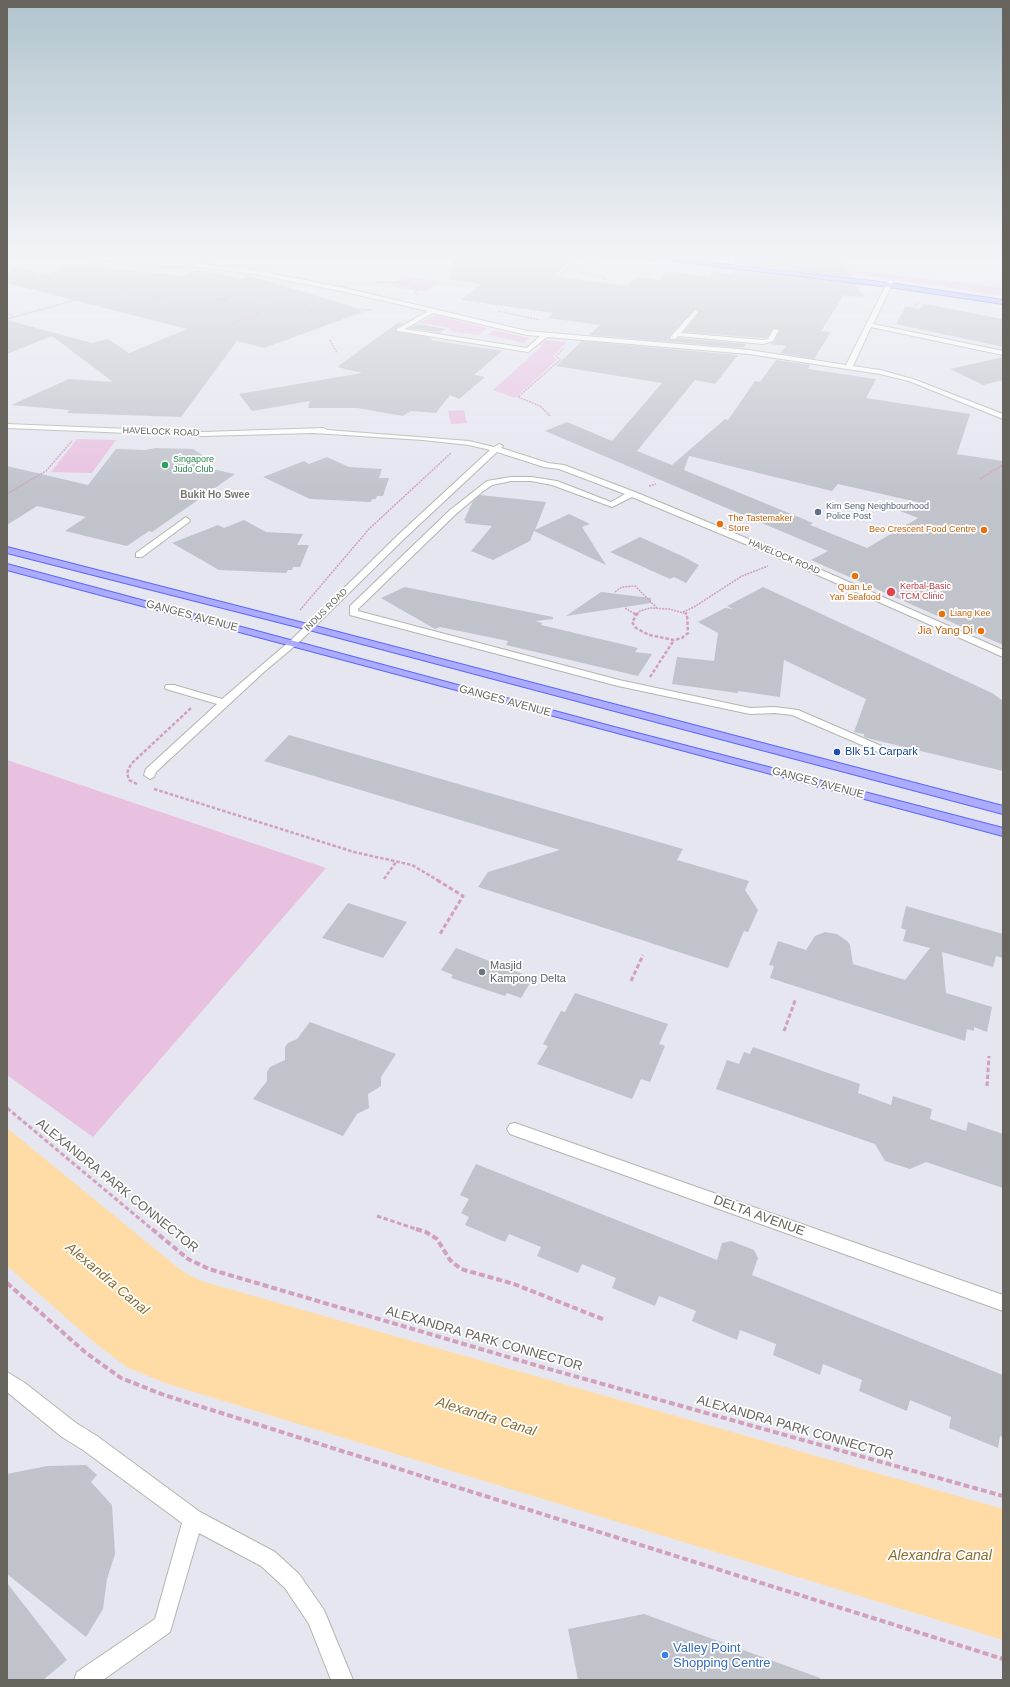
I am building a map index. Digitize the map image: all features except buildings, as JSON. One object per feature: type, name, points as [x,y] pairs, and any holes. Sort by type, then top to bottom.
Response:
[{"type":"main road","name":"GANGES AVENUE","points":[[7,550],[1003,810]]},
{"type":"main road","name":"GANGES AVENUE","points":[[7,567],[614,730],[1003,832]]},
{"type":"street","points":[[429,335],[528,350],[545,335],[749,352],[880,372],[911,380],[1003,417]]},
{"type":"street","points":[[667,345],[675,335]]},
{"type":"street","points":[[684,335],[768,342],[773,335]]},
{"type":"street","points":[[849,367],[850,362],[865,335]]},
{"type":"street","points":[[916,335],[1003,353]]},
{"type":"street","name":"HAVELOCK ROAD","points":[[7,426],[203,434],[316,431],[423,438],[499,446],[547,465],[561,467],[632,494],[789,559],[1003,654]]},
{"type":"street","name":"INDUS ROAD","points":[[150,775],[150,771],[293,643],[431,508],[499,446]]},
{"type":"street","points":[[632,494],[612,504],[554,483],[531,479],[512,479],[490,483],[479,490],[453,512],[353,608],[353,613],[643,688],[750,711],[775,710],[794,712],[889,753]]},
{"type":"street","points":[[431,508],[453,512]]},
{"type":"street","points":[[139,555],[186,520]]},
{"type":"street","points":[[170,688],[224,704]]},
{"type":"street","name":"DELTA AVENUE","points":[[515,1129],[1003,1303]]},
{"type":"street","points":[[7,1382],[19,1389],[69,1430],[90,1443],[193,1519],[268,1559],[292,1581],[317,1617],[342,1680]]},
{"type":"street","points":[[85,1680],[164,1625],[193,1519]]},
{"type":"path","points":[[330,340],[337,353]]},
{"type":"path","points":[[550,416],[540,406],[518,397],[560,360]]},
{"type":"path","points":[[297,614],[369,529],[449,457],[452,452],[450,450]]},
{"type":"path","points":[[980,478],[1003,465]]},
{"type":"path","points":[[683,612],[687,614],[688,618],[688,633],[682,638],[674,640],[649,634],[636,628],[632,622],[640,611],[658,608],[683,612],[694,608],[742,576],[789,559]]},
{"type":"path","points":[[615,592],[622,587],[635,586],[658,608]]},
{"type":"path","points":[[625,608],[636,615]]},
{"type":"path","points":[[643,688],[674,640]]},
{"type":"path","points":[[144,786],[129,780],[127,774],[132,764],[203,697]]},
{"type":"path","points":[[152,789],[253,819],[361,854],[412,865],[424,871],[463,896],[440,934]]},
{"type":"path","points":[[384,879],[396,862]]},
{"type":"path","points":[[631,981],[643,955]]},
{"type":"path","points":[[784,1031],[796,998]]},
{"type":"path","points":[[987,1086],[989,1056]]},
{"type":"path","name":"ALEXANDRA PARK CONNECTOR","points":[[7,1108],[188,1259],[209,1269],[542,1367],[1003,1496]]},
{"type":"path","points":[[377,1216],[426,1232],[437,1239],[450,1260],[460,1269],[514,1284],[605,1320]]},
{"type":"path","points":[[7,1283],[86,1352],[121,1378],[164,1395],[1003,1659]]},
{"type":"shaded area","points":[[487,335],[515,335],[529,338],[524,343]]},
{"type":"shaded area","points":[[545,340],[567,342],[553,356],[557,360],[515,398],[493,390],[542,346],[539,345]]},
{"type":"shaded area","points":[[464,410],[467,423],[451,424],[448,411]]},
{"type":"shaded area","points":[[77,439],[116,440],[92,473],[51,472]]},
{"type":"shaded area","points":[[7,760],[326,868],[93,1137],[7,1075]]},
{"type":"water","name":"Alexandra Canal","points":[[7,1128],[182,1271],[201,1281],[1003,1509],[1003,1640],[168,1384],[128,1368],[95,1343],[7,1266]]},
{"type":"place","name":"Singapore Judo Club","points":[[165,465]]},
{"type":"place","name":"Kim Seng Neighbourhood Police Post","points":[[818,512]]},
{"type":"place","name":"The Tastemaker Store","points":[[720,524]]},
{"type":"place","name":"Beo Crescent Food Centre","points":[[984,530]]},
{"type":"place","name":"Quan Le Yan Seafood","points":[[855,576]]},
{"type":"place","name":"Kerbal-Basic TCM Clinic","points":[[891,592]]},
{"type":"place","name":"Liang Kee","points":[[942,614]]},
{"type":"place","name":"Jia Yang Di","points":[[981,631]]},
{"type":"place","name":"Blk 51 Carpark","points":[[837,752]]},
{"type":"place","name":"Masjid Kampong Delta","points":[[482,972]]},
{"type":"place","name":"Valley Point Shopping Centre","points":[[665,1655]]},
{"type":"district","name":"Bukit Ho Swee","points":[[215,495]]}]
